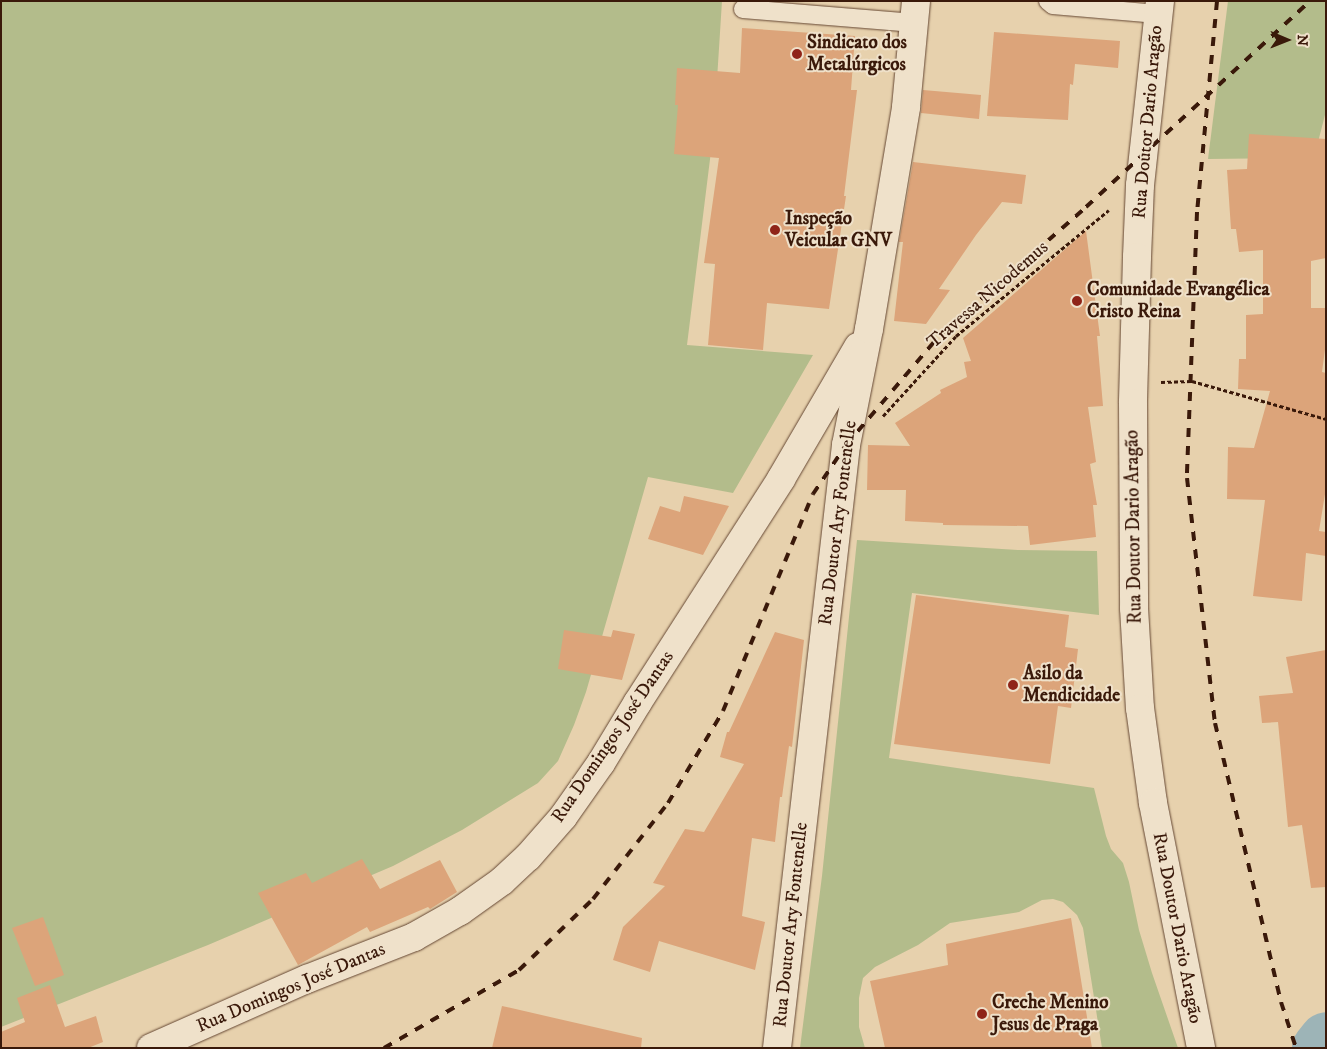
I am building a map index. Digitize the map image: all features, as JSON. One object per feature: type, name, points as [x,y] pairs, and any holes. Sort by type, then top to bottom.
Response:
[{"type":"main road","name":"Rua Doutor Dario Aragão","points":[[1159,8],[1140,184],[1133,382],[1134,608],[1140,708],[1164,870],[1201,1048]]},
{"type":"main road","name":"Rua Doutor Ary Fontenelle","points":[[777,1048],[846,445],[869,328],[906,107],[915,12]]},
{"type":"main road","name":"Rua Domingos José Dantas","points":[[151,1048],[307,979],[414,937],[460,911],[502,881],[528,857],[563,817],[601,763],[781,479],[869,328]]},
{"type":"lane","points":[[1048,1],[1053,5],[1159,8]]},
{"type":"lane","points":[[744,9],[915,12]]},
{"type":"path","name":"Travessa Nicodemus","points":[[877,423],[956,336],[1140,184]]},
{"type":"path","points":[[1133,382],[1192,381],[1326,418]]},
{"type":"green space","points":[[1,1],[722,1],[714,127],[687,345],[813,355],[733,493],[648,477],[586,692],[558,761],[538,783],[462,830],[393,866],[208,945],[1,1027]]},
{"type":"green space","points":[[1228,1],[1326,1],[1326,111],[1317,146],[1290,158],[1208,159]]},
{"type":"green space","points":[[857,540],[1018,550],[1097,551],[1099,615],[912,593],[889,758],[1094,788],[1111,849],[1123,863],[1139,930],[1178,1048],[1102,1048],[1083,928],[1077,915],[1063,902],[1053,899],[1042,900],[1019,912],[950,923],[918,945],[875,967],[863,978],[859,998],[859,1027],[865,1048],[800,1048],[822,876]]},
{"type":"building","points":[[742,28],[855,36],[851,90],[857,90],[844,196],[846,196],[829,309],[767,303],[763,350],[708,345],[715,264],[704,263],[719,158],[674,154],[678,105],[675,105],[677,68],[740,73]]},
{"type":"building","points":[[994,32],[1120,41],[1118,68],[1075,64],[1073,85],[1070,84],[1068,120],[987,116]]},
{"type":"building","points":[[923,90],[981,95],[979,119],[921,113]]},
{"type":"building","points":[[1249,134],[1326,139],[1326,258],[1311,261],[1311,308],[1326,308],[1326,342],[1322,372],[1326,373],[1326,488],[1319,531],[1326,532],[1326,556],[1306,553],[1302,601],[1253,596],[1265,500],[1227,499],[1228,447],[1254,448],[1270,391],[1238,389],[1239,359],[1246,359],[1246,315],[1263,314],[1263,250],[1239,252],[1236,229],[1231,229],[1227,170],[1247,169]]},
{"type":"building","points":[[913,162],[1026,175],[1022,204],[1002,202],[976,235],[939,289],[950,290],[926,324],[894,321],[903,242],[899,242]]},
{"type":"building","points":[[1086,231],[1100,336],[1097,336],[1103,406],[1088,407],[1096,462],[1090,464],[1097,505],[1093,505],[1096,537],[1030,545],[1028,526],[943,525],[943,523],[905,521],[906,490],[867,490],[868,445],[910,446],[895,423],[941,393],[940,390],[967,377],[964,362],[971,361],[963,338]]},
{"type":"building","points":[[684,496],[729,506],[703,555],[648,539],[660,506],[680,512]]},
{"type":"building","name":"Asilo da Mendicidade","points":[[916,595],[1069,615],[1065,647],[1078,649],[1071,708],[1058,706],[1050,764],[894,744]]},
{"type":"building","points":[[564,630],[611,637],[613,630],[635,634],[622,680],[558,669]]},
{"type":"building","points":[[775,632],[804,640],[792,747],[789,746],[782,797],[780,797],[775,842],[752,838],[742,916],[765,922],[755,970],[659,941],[650,972],[613,960],[623,927],[665,886],[653,883],[685,829],[704,832],[744,764],[720,757],[727,732],[729,732]]},
{"type":"building","points":[[1326,650],[1326,887],[1311,888],[1302,825],[1288,827],[1278,722],[1262,723],[1259,696],[1293,693],[1286,657]]},
{"type":"building","points":[[362,859],[380,889],[440,860],[457,892],[430,909],[428,907],[370,932],[367,927],[298,965],[258,893],[306,873],[312,883]]},
{"type":"building","points":[[43,917],[64,975],[35,986],[12,928]]},
{"type":"building","name":"Creche Menino Jesus de Praga","points":[[1071,918],[1092,1048],[885,1048],[870,981],[948,965],[946,944]]},
{"type":"building","points":[[50,985],[65,1027],[96,1016],[103,1042],[88,1048],[1,1048],[1,1032],[25,1022],[17,998]]},
{"type":"building","points":[[502,1006],[642,1038],[641,1048],[492,1048]]},
{"type":"waterway","points":[[1319,1048],[1326,1039]]},
{"type":"railway","points":[[1217,1],[1197,212],[1187,478],[1215,723],[1281,1002],[1296,1048]]},
{"type":"railway","points":[[384,1048],[519,970],[593,899],[668,803],[723,711],[813,494],[846,445],[940,335],[1086,207],[1310,1]]},
{"type":"place","name":"Sindicato dos Metalúrgicos","points":[[797,54]]},
{"type":"place","name":"Inspeção Veicular GNV","points":[[775,230]]},
{"type":"place","name":"Comunidade Evangélica Cristo Reina","points":[[1077,301]]},
{"type":"place","name":"Asilo da Mendicidade","points":[[1013,685]]},
{"type":"place","name":"Creche Menino Jesus de Praga","points":[[982,1014]]}]
